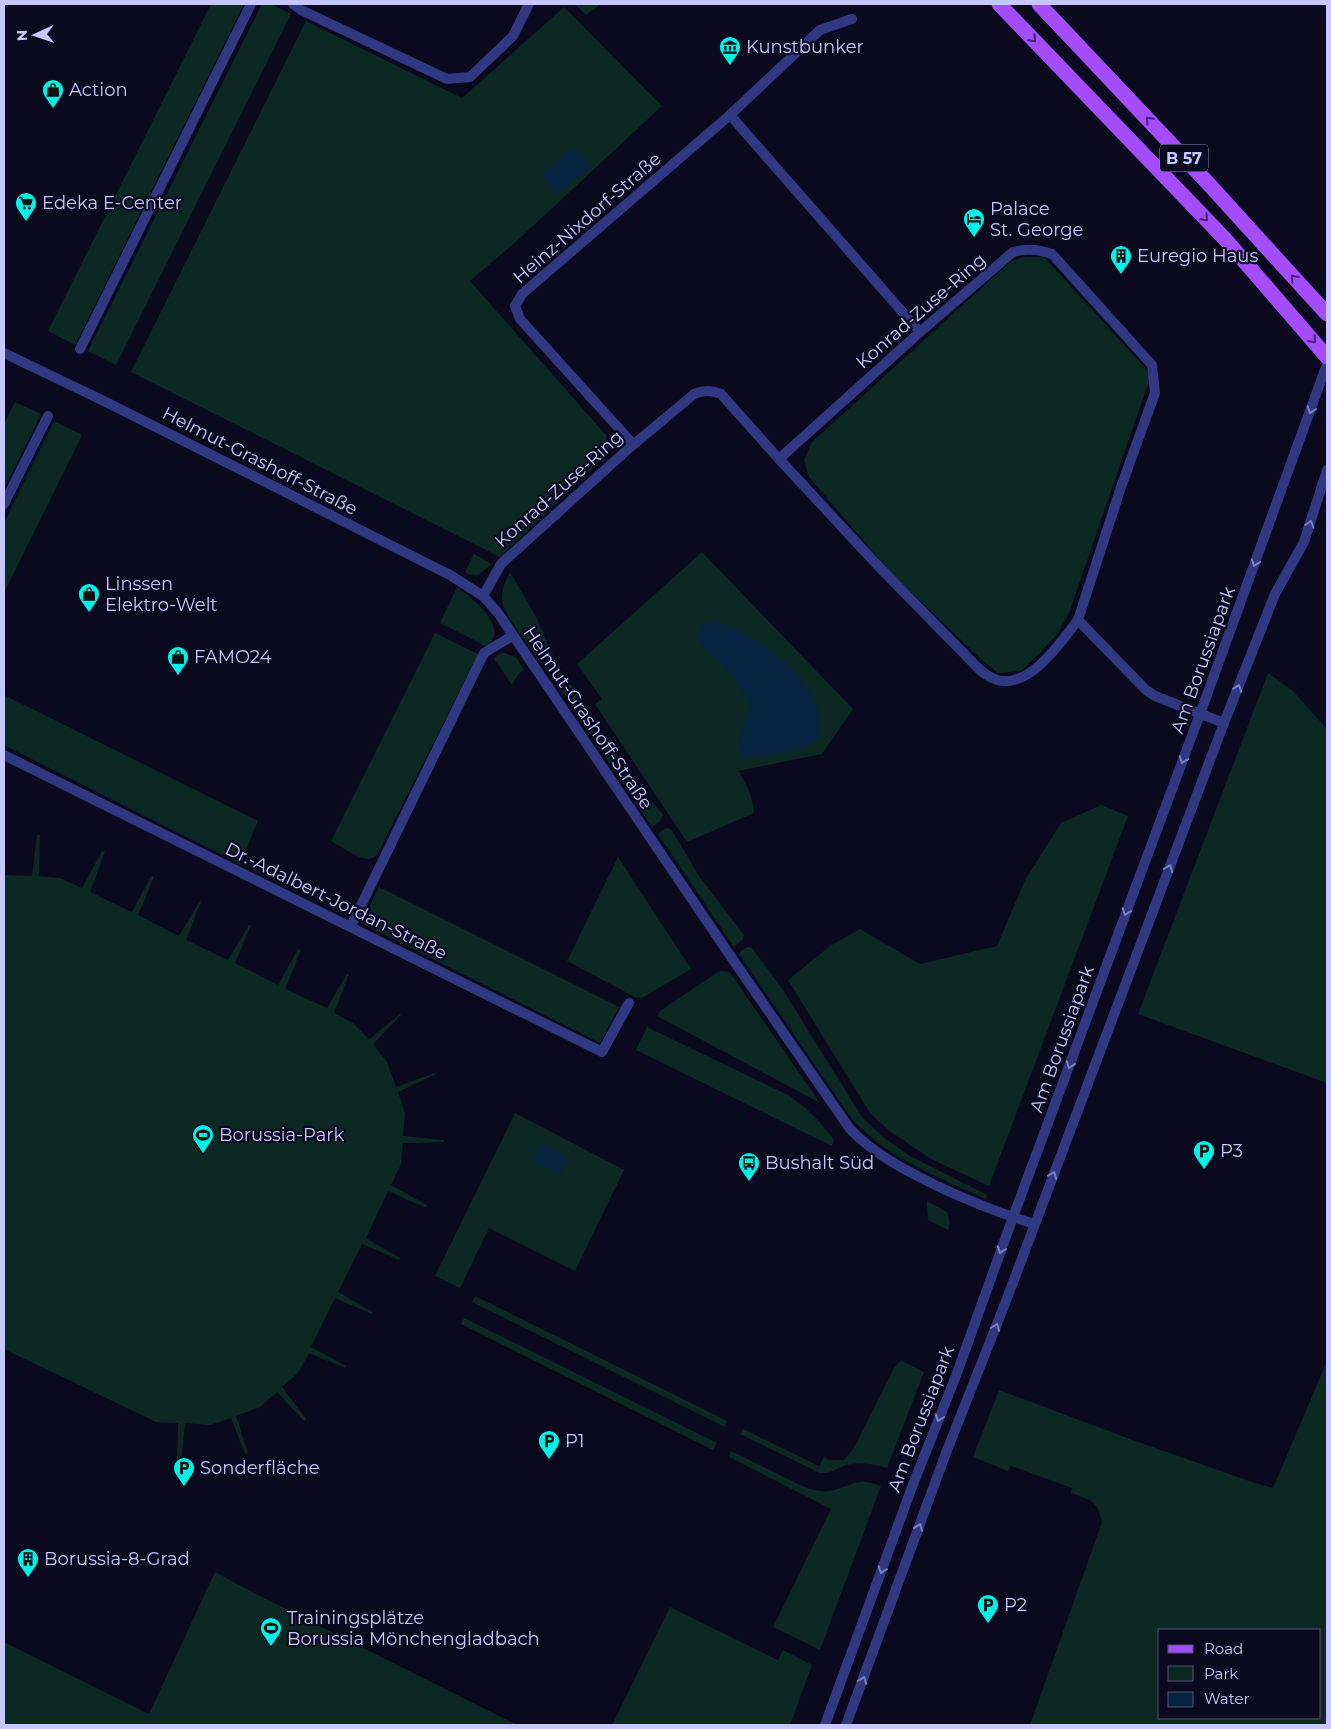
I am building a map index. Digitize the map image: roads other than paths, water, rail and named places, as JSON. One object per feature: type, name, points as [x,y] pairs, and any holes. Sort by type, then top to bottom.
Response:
[{"type":"main road","name":"B 57","points":[[999,4],[1225,239],[1327,357]]},
{"type":"main road","name":"B 57","points":[[1039,4],[1206,181],[1327,314]]},
{"type":"street","points":[[80,349],[251,4]]},
{"type":"street","points":[[293,4],[447,80],[470,77],[513,36],[529,4]]},
{"type":"street","name":"Heinz-Nixdorf-Straße","points":[[633,444],[520,319],[515,306],[522,294],[730,115],[820,30],[852,20]]},
{"type":"street","points":[[730,115],[920,332]]},
{"type":"street","name":"Konrad-Zuse-Ring","points":[[483,596],[501,564],[568,502],[633,444],[694,394],[710,390],[721,394],[779,459],[881,569],[980,670],[988,676],[1004,681],[1027,675],[1052,654],[1078,620],[1121,487],[1155,392],[1152,365],[1052,254],[1040,250],[1021,249],[1013,252],[920,332],[779,459]]},
{"type":"street","name":"Helmut-Grashoff-Straße","points":[[4,353],[450,575],[483,596],[498,613],[850,1129],[887,1160],[970,1201],[1013,1218],[1035,1224]]},
{"type":"street","name":"Am Borussiapark","points":[[825,1725],[912,1487],[957,1373],[1327,364]]},
{"type":"street","points":[[4,504],[48,416]]},
{"type":"street","name":"Am Borussiapark","points":[[846,1725],[946,1453],[1006,1301],[1224,723],[1275,594],[1304,542],[1327,470]]},
{"type":"street","points":[[1078,620],[1154,696],[1224,723]]},
{"type":"street","points":[[351,926],[484,653],[512,636]]},
{"type":"street","name":"Dr.-Adalbert-Jordan-Straße","points":[[4,755],[602,1052],[629,1002]]},
{"type":"water","points":[[573,147],[591,166],[558,194],[541,175]]},
{"type":"water","points":[[713,620],[757,640],[779,657],[796,674],[810,692],[819,711],[818,739],[803,749],[783,753],[743,757],[738,752],[738,744],[750,704],[734,677],[697,640],[699,626]]},
{"type":"water","points":[[543,1144],[569,1158],[560,1174],[532,1161],[540,1145]]},
{"type":"place","name":"Kunstbunker","points":[[730,66]]},
{"type":"place","name":"Action","points":[[53,109]]},
{"type":"place","name":"Edeka E-Center","points":[[26,222]]},
{"type":"place","name":"Palace St. George","points":[[974,238]]},
{"type":"place","name":"Euregio Haus","points":[[1121,275]]},
{"type":"place","name":"Linssen Elektro-Welt","points":[[89,613]]},
{"type":"place","name":"FAMO24","points":[[178,676]]},
{"type":"place","name":"Borussia-Park","points":[[203,1154]]},
{"type":"place","name":"P3","points":[[1204,1170]]},
{"type":"place","name":"Bushalt Süd","points":[[749,1182]]},
{"type":"place","name":"P1","points":[[549,1460]]},
{"type":"place","name":"Sonderfläche","points":[[184,1487]]},
{"type":"place","name":"Borussia-8-Grad","points":[[28,1578]]},
{"type":"place","name":"P2","points":[[988,1624]]},
{"type":"place","name":"Trainingsplätze Borussia Mönchengladbach","points":[[271,1647]]}]
